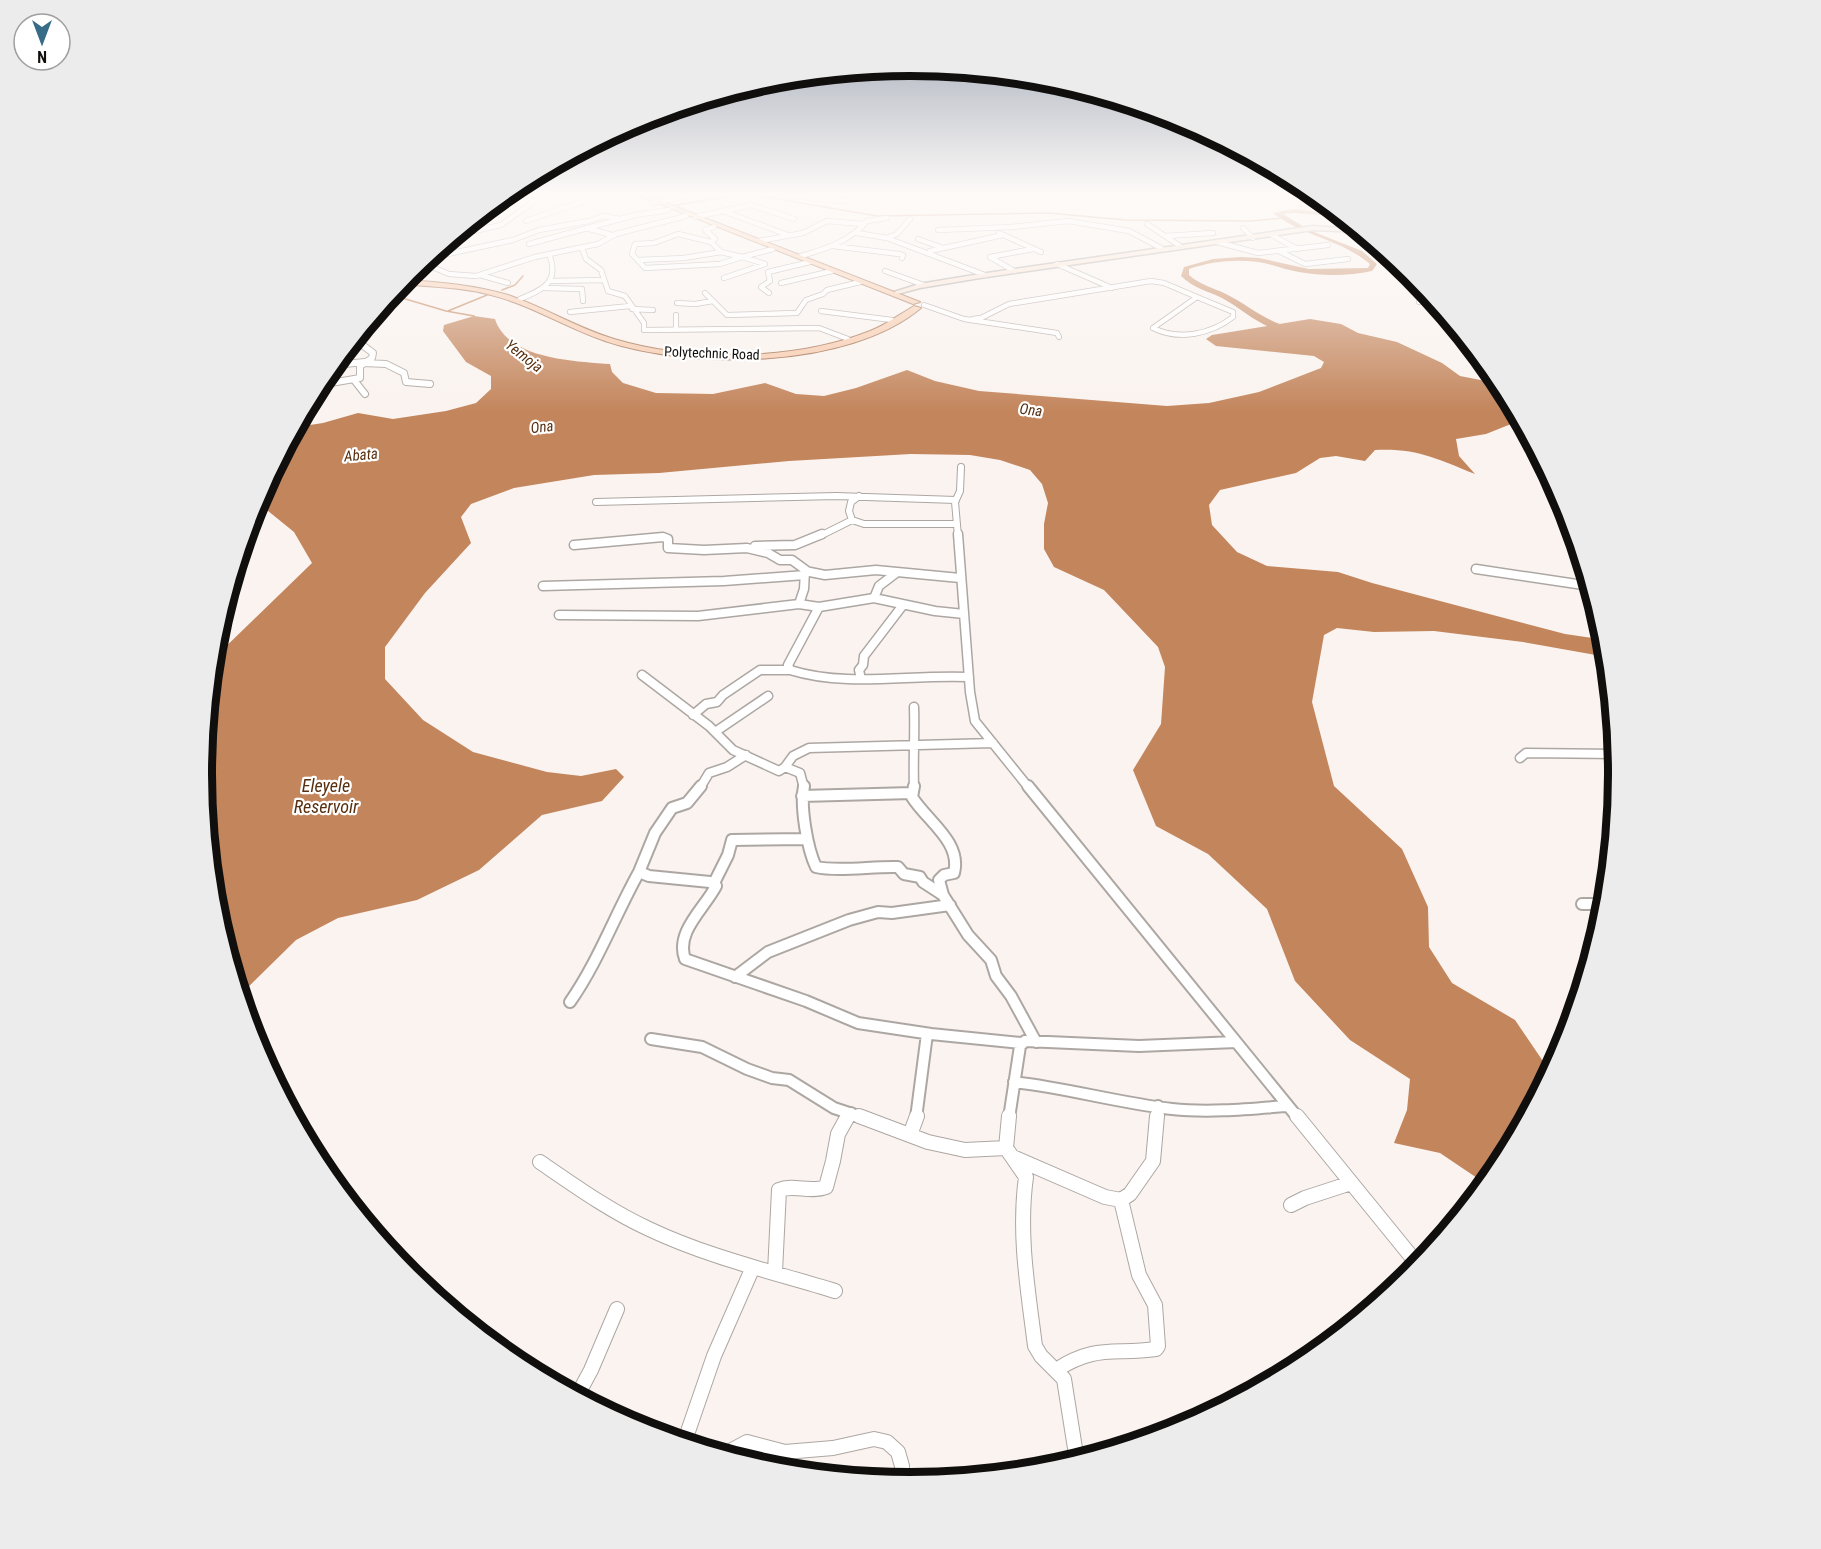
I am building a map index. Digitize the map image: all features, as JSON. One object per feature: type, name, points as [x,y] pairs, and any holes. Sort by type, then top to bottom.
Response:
[{"type":"main road","points":[[823,267],[854,278]]},
{"type":"main road","points":[[828,267],[915,305]]},
{"type":"main road","points":[[892,294],[924,285],[1037,267]]},
{"type":"main road","name":"Polytechnic Road","points":[[415,283],[461,285],[520,299],[621,341],[674,351],[710,353],[762,352],[817,346],[848,339],[892,320],[915,305]]},
{"type":"main road","name":"Polytechnic Road","points":[[415,283],[459,287],[493,294],[617,342],[657,351],[699,355],[771,354],[838,344],[887,327],[915,305]]},
{"type":"street","points":[[435,267],[458,276],[480,275],[505,267]]},
{"type":"street","points":[[544,288],[554,267]]},
{"type":"street","points":[[597,267],[601,270],[608,291],[621,293],[644,323],[644,330]]},
{"type":"street","points":[[724,278],[757,267]]},
{"type":"street","points":[[769,293],[761,287],[770,281],[768,272],[788,267]]},
{"type":"street","points":[[964,267],[984,275]]},
{"type":"street","points":[[1008,267],[1014,271]]},
{"type":"street","points":[[1065,267],[1112,288]]},
{"type":"street","points":[[781,283],[832,271]]},
{"type":"street","points":[[885,271],[924,285]]},
{"type":"street","points":[[480,275],[508,283]]},
{"type":"street","points":[[705,293],[727,315],[797,313],[806,300],[854,278]]},
{"type":"street","points":[[549,281],[603,280]]},
{"type":"street","points":[[915,305],[935,308],[964,319],[973,319],[981,318],[1009,304],[1156,281],[1197,297],[1233,312],[1233,317],[1220,326],[1186,335],[1167,335],[1153,328],[1197,297]]},
{"type":"street","points":[[520,299],[544,288],[582,289],[583,301]]},
{"type":"street","points":[[677,303],[695,304],[713,301]]},
{"type":"street","points":[[570,312],[631,307],[653,309]]},
{"type":"street","points":[[821,311],[892,320]]},
{"type":"street","points":[[676,315],[676,330]]},
{"type":"street","points":[[724,329],[727,315]]},
{"type":"street","points":[[973,319],[1014,328],[1048,330],[1057,333],[1059,337]]},
{"type":"street","points":[[633,330],[819,328],[848,339]]},
{"type":"street","points":[[333,383],[360,378],[360,368],[372,358],[373,353],[362,345]]},
{"type":"street","points":[[347,364],[389,364],[404,373],[406,382],[430,384]]},
{"type":"street","points":[[354,380],[365,394]]},
{"type":"street","points":[[962,467],[960,491],[956,500],[957,524],[973,717],[1286,1106],[1413,1259]]},
{"type":"street","points":[[596,502],[859,496],[956,500]]},
{"type":"street","points":[[852,520],[849,511],[851,502],[859,496]]},
{"type":"street","points":[[574,545],[656,537],[667,538],[668,548],[704,550],[787,546],[806,542],[852,520],[864,524],[957,524]]},
{"type":"street","points":[[742,547],[768,553],[780,560],[792,560],[806,573]]},
{"type":"street","points":[[1476,569],[1582,585]]},
{"type":"street","points":[[543,586],[723,581],[806,573],[825,574],[876,570],[960,578]]},
{"type":"street","points":[[799,604],[806,573]]},
{"type":"street","points":[[874,598],[879,586],[896,573]]},
{"type":"street","points":[[560,615],[698,616],[799,604],[819,607],[874,598],[903,605],[964,614]]},
{"type":"street","points":[[861,679],[859,670],[863,665],[864,656],[903,605]]},
{"type":"street","points":[[790,670],[788,664],[806,635],[819,607]]},
{"type":"street","points":[[693,715],[706,704],[717,702],[723,695],[760,670],[790,670],[814,678],[861,679],[932,675],[969,677]]},
{"type":"street","points":[[642,675],[714,732],[733,750],[779,771],[788,759],[808,747],[993,743]]},
{"type":"street","points":[[714,732],[732,721],[752,704],[768,696]]},
{"type":"street","points":[[914,707],[915,736],[912,746],[914,801],[947,839],[953,850],[957,868],[954,873],[944,875],[939,880],[943,895],[968,934],[991,960],[996,976],[1011,996],[1036,1042]]},
{"type":"street","points":[[1520,758],[1526,753],[1608,754]]},
{"type":"street","points":[[570,1002],[586,979],[615,915],[639,873],[655,833],[672,808],[687,803],[696,795],[709,773],[726,767],[746,755]]},
{"type":"street","points":[[784,767],[800,773],[804,786],[802,796],[806,819],[806,839],[810,854],[818,868],[880,865],[898,867],[904,874],[920,877],[923,882],[943,895]]},
{"type":"street","points":[[802,796],[806,794],[912,793]]},
{"type":"street","points":[[806,839],[732,840],[728,855],[714,883],[715,888],[683,937],[682,955],[695,964],[806,1001],[858,1023],[927,1034],[1021,1043],[1139,1046],[1236,1042]]},
{"type":"street","points":[[639,873],[714,883]]},
{"type":"street","points":[[1582,904],[1596,903]]},
{"type":"street","points":[[735,977],[768,952],[849,920],[878,912],[892,913],[950,905]]},
{"type":"street","points":[[910,1135],[916,1121],[927,1034]]},
{"type":"street","points":[[651,1039],[702,1047],[747,1069],[772,1078],[789,1080],[827,1105],[928,1143],[965,1150],[1008,1152],[1105,1197],[1121,1200],[1130,1194],[1153,1161],[1158,1106]]},
{"type":"street","points":[[1021,1043],[1014,1082],[1008,1152],[1020,1165],[1026,1177],[1022,1205],[1022,1234],[1035,1346],[1040,1358],[1064,1379],[1078,1452]]},
{"type":"street","points":[[1014,1082],[1049,1086],[1172,1109],[1241,1110],[1286,1106]]},
{"type":"street","points":[[775,1272],[779,1190],[784,1188],[815,1191],[826,1187],[830,1168],[834,1162],[836,1133],[851,1113]]},
{"type":"street","points":[[540,1162],[622,1215],[663,1236],[753,1267],[836,1291]]},
{"type":"street","points":[[1290,1205],[1308,1196],[1335,1190],[1351,1183]]},
{"type":"street","points":[[1056,1370],[1073,1358],[1093,1351],[1149,1350],[1156,1349],[1158,1346],[1155,1305],[1139,1275],[1121,1200]]},
{"type":"street","points":[[687,1435],[714,1356],[753,1267]]},
{"type":"street","points":[[581,1389],[617,1309]]},
{"type":"street","points":[[733,1450],[747,1442],[785,1452],[833,1448],[874,1439],[887,1442],[898,1452],[902,1472]]},
{"type":"water","name":"Eleyele Reservoir","points":[[474,316],[495,319],[502,332],[527,350],[561,359],[610,364],[612,372],[623,383],[656,393],[713,394],[765,383],[796,394],[824,396],[856,388],[907,370],[935,381],[979,391],[1167,406],[1209,403],[1259,392],[1321,368],[1324,362],[1314,356],[1216,346],[1206,339],[1212,335],[1310,319],[1341,324],[1358,333],[1397,342],[1442,363],[1460,376],[1487,381],[1513,423],[1486,434],[1456,439],[1459,456],[1475,474],[1416,453],[1375,450],[1365,461],[1336,456],[1320,458],[1296,473],[1220,490],[1209,505],[1212,525],[1237,552],[1267,566],[1338,572],[1565,634],[1595,638],[1598,655],[1523,642],[1434,631],[1374,632],[1337,628],[1324,635],[1312,702],[1334,786],[1402,849],[1428,907],[1429,947],[1452,983],[1515,1020],[1545,1064],[1515,1124],[1479,1179],[1440,1153],[1394,1143],[1407,1110],[1410,1079],[1350,1040],[1295,981],[1267,909],[1208,854],[1156,826],[1133,770],[1161,724],[1165,667],[1158,647],[1104,590],[1054,567],[1044,549],[1044,524],[1048,503],[1042,484],[1030,470],[1000,460],[970,455],[911,454],[789,461],[659,473],[594,475],[514,488],[471,504],[461,517],[471,543],[425,593],[385,647],[385,679],[423,720],[473,752],[547,772],[581,776],[616,769],[624,777],[602,801],[542,815],[479,870],[417,900],[338,918],[296,940],[247,988],[236,955],[218,866],[212,774],[218,683],[224,648],[312,563],[294,532],[265,509],[284,466],[306,426],[358,413],[393,419],[446,411],[476,403],[491,389],[491,376],[466,362],[443,331],[444,325]]},
{"type":"waterway","name":"Ona","points":[[1188,267],[1185,276],[1195,284],[1225,297],[1264,321],[1286,329]]},
{"type":"waterway","name":"Ona","points":[[1287,267],[1335,272],[1370,270],[1372,267]]},
{"type":"waterway","points":[[502,290],[515,285],[523,276]]},
{"type":"waterway","points":[[448,311],[487,295]]},
{"type":"waterway","name":"Yemoja","points":[[401,298],[446,311],[474,316],[474,319]]},
{"type":"water label","name":"Abata","points":[[361,455]]}]
